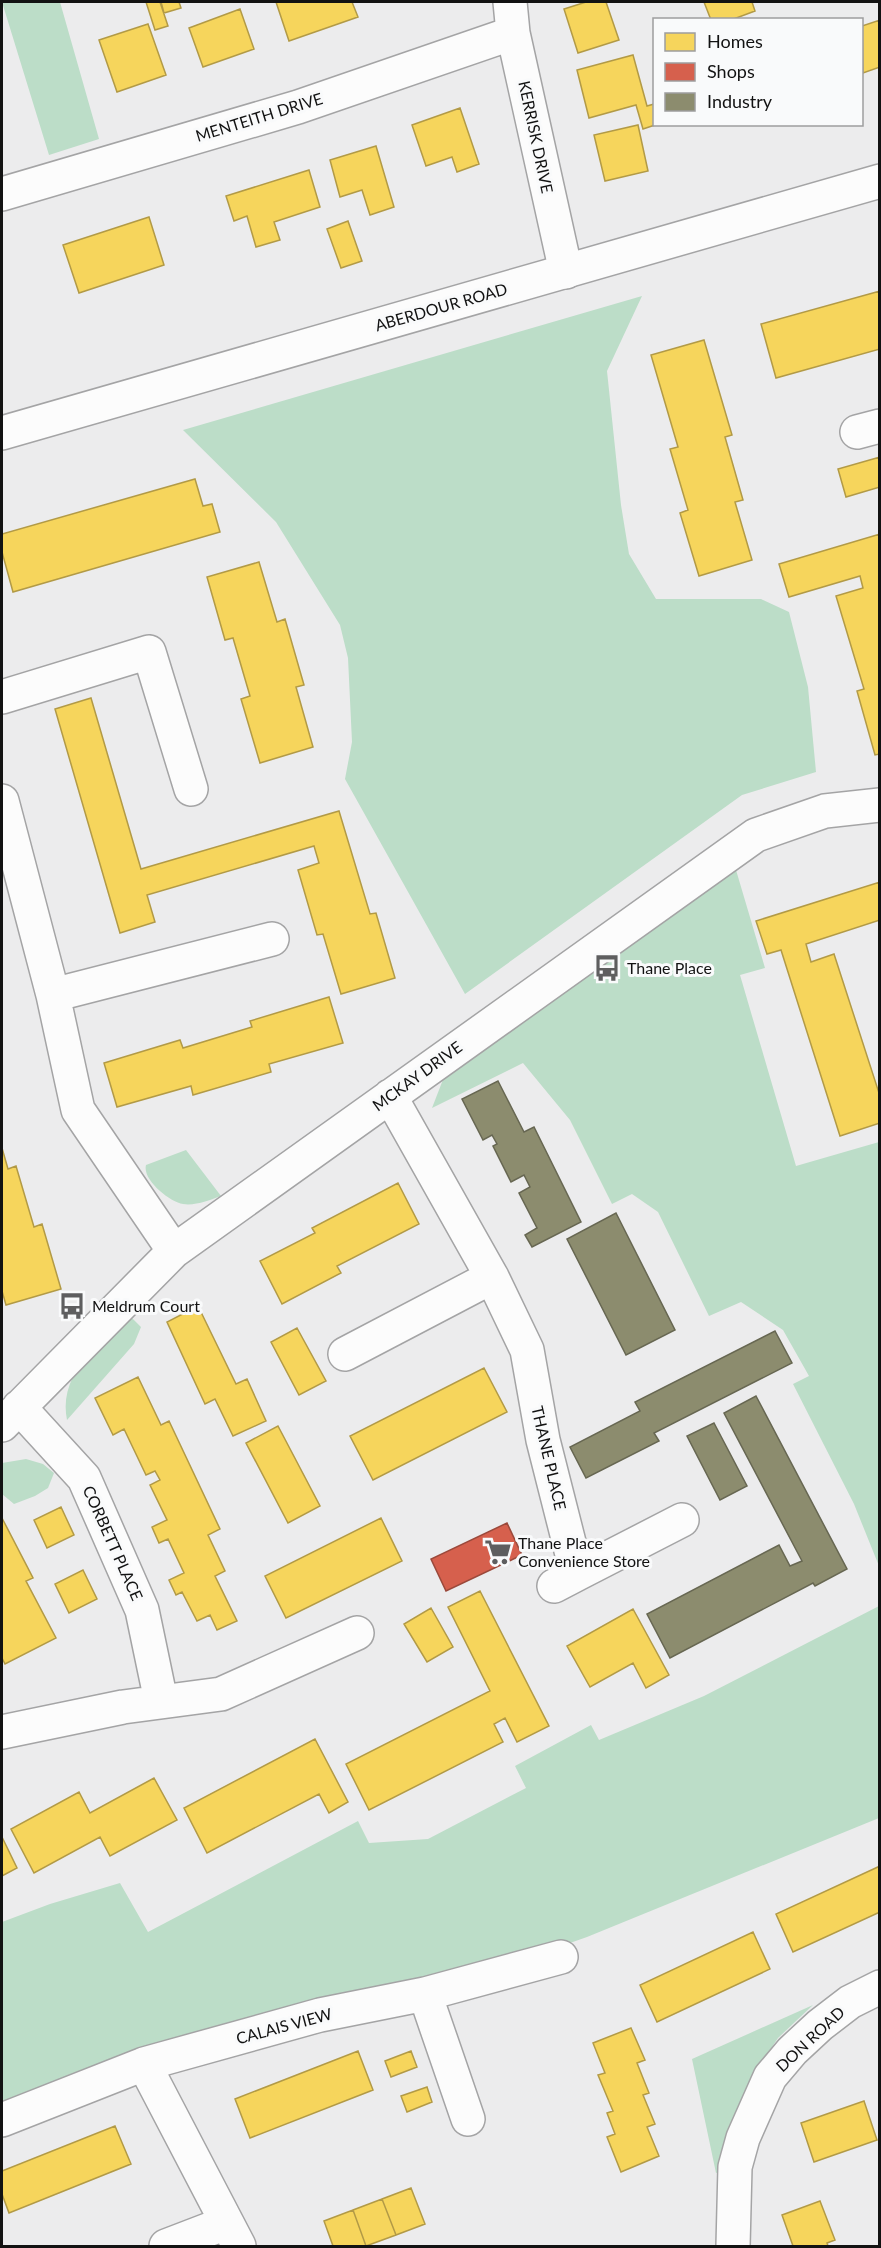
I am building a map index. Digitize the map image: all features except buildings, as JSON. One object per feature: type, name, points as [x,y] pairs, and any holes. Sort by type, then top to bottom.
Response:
[{"type":"street","name":"MENTEITH DRIVE","points":[[2,194],[298,107],[512,17]]},
{"type":"street","name":"KERRISK DRIVE","points":[[512,17],[566,272]]},
{"type":"street","name":"ABERDOUR ROAD","points":[[2,433],[879,181]]},
{"type":"street","points":[[2,697],[149,652],[191,789]]},
{"type":"street","points":[[2,801],[53,995],[78,1110],[174,1251]]},
{"type":"street","name":"MCKAY DRIVE","points":[[10,1416],[174,1251],[756,835],[825,810],[879,806]]},
{"type":"street","points":[[53,995],[272,939]]},
{"type":"street","name":"THANE PLACE","points":[[390,1096],[492,1277],[527,1350],[566,1580],[682,1520]]},
{"type":"street","points":[[345,1354],[492,1277]]},
{"type":"street","name":"CORBETT PLACE","points":[[10,1416],[84,1478],[142,1610],[161,1701]]},
{"type":"street","points":[[2,1732],[123,1707],[221,1694],[357,1633]]},
{"type":"street","name":"CALAIS VIEW","points":[[2,2120],[144,2064],[320,2014],[425,1994],[561,1957]]},
{"type":"street","name":"DON ROAD","points":[[733,2247],[735,2167],[743,2138],[770,2077],[792,2051],[820,2025],[850,2002],[879,1987]]},
{"type":"street","points":[[425,1994],[468,2119]]},
{"type":"street","points":[[144,2064],[233,2235],[165,2247]]},
{"type":"green space","points":[[2,2],[60,2],[99,139],[49,155]]},
{"type":"green space","points":[[642,296],[607,371],[621,505],[629,554],[656,599],[761,599],[789,612],[808,687],[816,772],[742,795],[465,994],[345,779],[352,742],[348,658],[340,625],[276,522],[183,430]]},
{"type":"green space","points":[[736,870],[765,968],[740,975],[796,1166],[879,1142],[879,1566],[854,1504],[793,1384],[809,1376],[783,1330],[741,1302],[709,1316],[658,1212],[632,1194],[612,1204],[570,1120],[523,1063],[432,1108],[444,1077]]},
{"type":"green space","points":[[186,1150],[221,1196],[207,1201],[183,1204],[165,1195],[148,1177],[146,1165]]},
{"type":"green space","points":[[131,1317],[141,1327],[134,1344],[67,1420],[66,1398],[73,1377]]},
{"type":"green space","points":[[26,1459],[43,1464],[54,1473],[48,1488],[14,1504],[2,1494],[2,1463]]},
{"type":"green space","points":[[879,1606],[879,1818],[587,1937],[507,1965],[2,2103],[2,1922],[50,1904],[120,1883],[148,1932],[358,1821],[369,1843],[428,1839],[526,1788],[515,1766],[591,1725],[599,1740],[704,1696]]},
{"type":"green space","points":[[813,2005],[778,2038],[760,2065],[722,2171],[716,2173],[692,2059]]},
{"type":"place","name":"Thane Place","points":[[607,968]]},
{"type":"place","name":"Meldrum Court","points":[[72,1306]]},
{"type":"place","name":"Thane Place Convenience Store","points":[[498,1552]]}]
